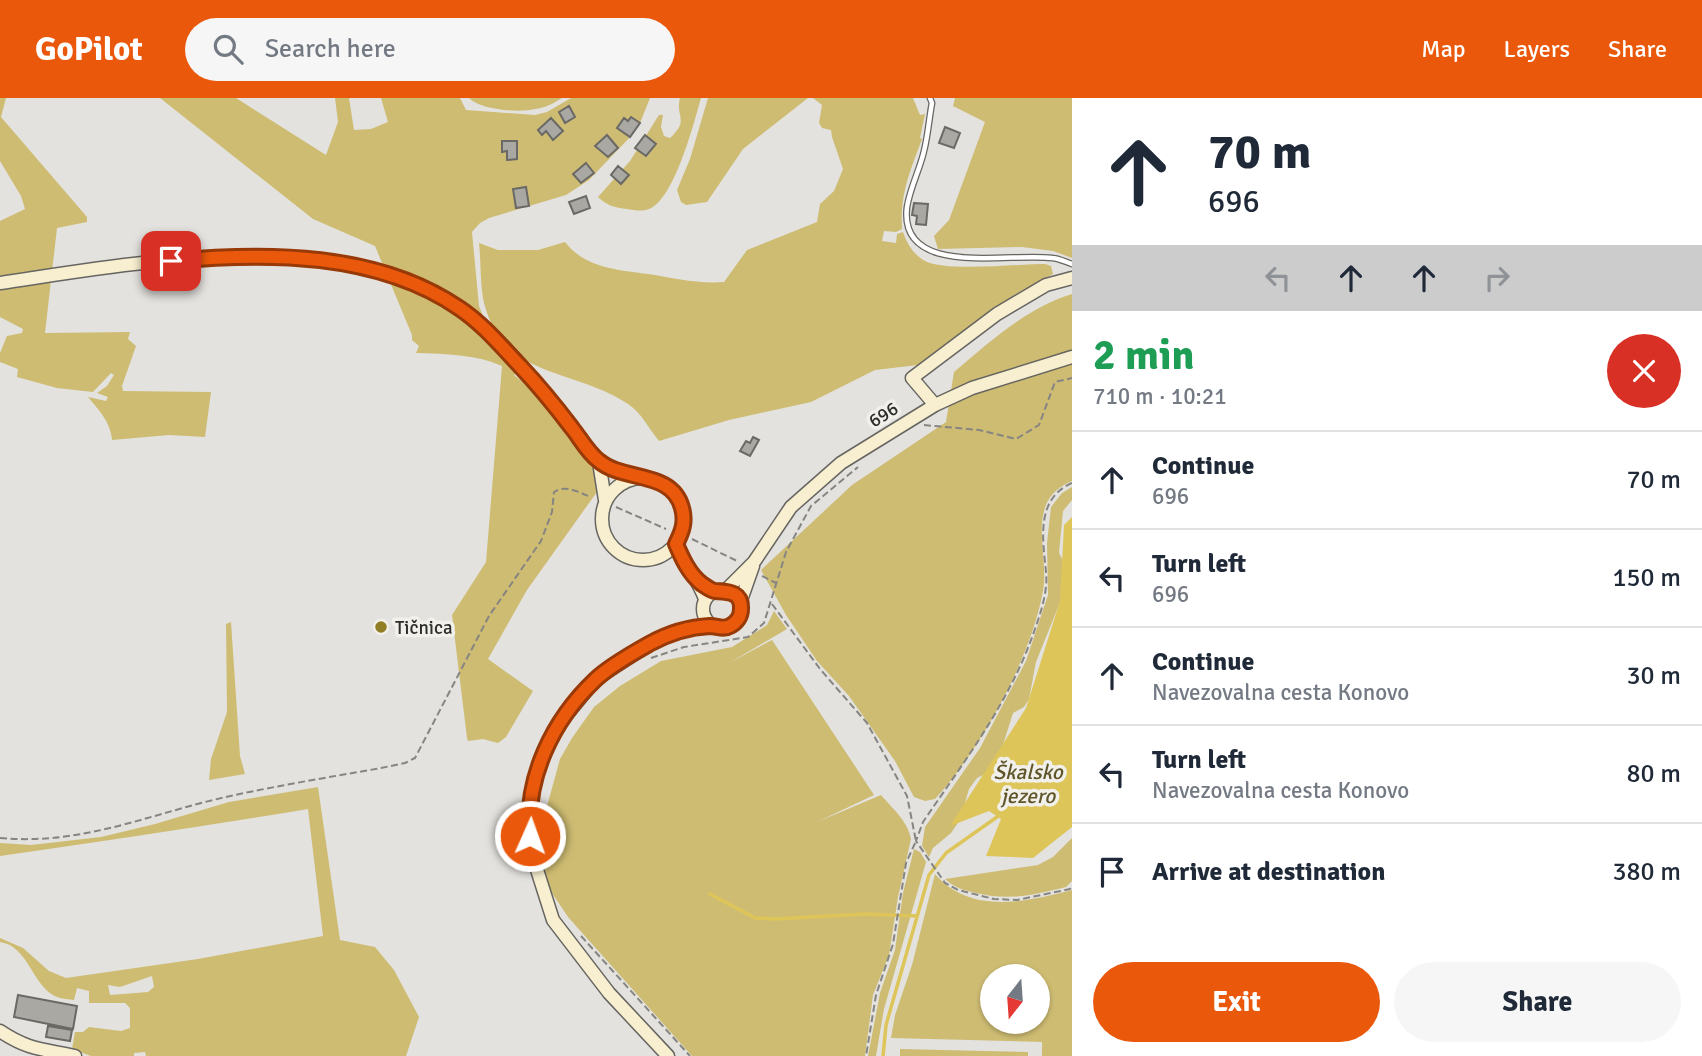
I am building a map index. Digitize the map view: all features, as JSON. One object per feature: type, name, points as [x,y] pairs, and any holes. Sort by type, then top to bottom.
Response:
[{"type":"main road","points":[[0,283],[128,264],[214,257],[292,258],[358,266],[384,273],[434,293],[460,308],[482,326],[536,383],[599,462],[610,503]]},
{"type":"main road","points":[[935,405],[912,378],[997,314],[1046,285],[1072,278]]},
{"type":"main road","name":"696","points":[[668,1056],[609,993],[553,920],[537,877],[529,819],[534,778],[554,730],[596,679],[650,644],[682,630],[713,626],[725,628],[737,622],[740,603],[754,562],[791,507],[841,463],[935,405],[972,388],[1072,356]]},
{"type":"main road","points":[[599,462],[638,478]]},
{"type":"main road","points":[[654,559],[667,553],[676,544],[682,532],[684,518],[681,505],[675,493],[664,484],[652,479],[625,481],[614,489],[610,503],[601,513],[607,540],[615,551],[627,558],[683,562]]},
{"type":"main road","points":[[676,544],[683,562],[712,597]]},
{"type":"main road","name":"696","points":[[682,630],[712,597],[754,562]]},
{"type":"main road","points":[[712,597],[732,593],[740,603]]},
{"type":"main road","points":[[712,597],[705,617],[713,626]]},
{"type":"main road","points":[[0,1031],[18,1044],[75,1056]]},
{"type":"lane","points":[[930,98],[932,103],[924,151],[907,208],[909,230],[917,245],[936,254],[1001,258],[1052,257],[1072,264]]},
{"type":"path","points":[[919,425],[979,430],[1016,439],[1039,425],[1055,382],[1072,378]]},
{"type":"path","points":[[641,661],[684,647],[748,637],[764,623],[786,552],[811,506],[859,466]]},
{"type":"path","points":[[866,1056],[876,995],[893,944],[906,863],[923,822],[992,723],[1030,643],[1045,591],[1042,534],[1047,506],[1064,487],[1072,483]]},
{"type":"path","points":[[0,838],[28,840],[94,832],[226,797],[405,763],[415,758],[489,616],[541,541],[552,512],[554,492],[560,488],[570,489],[588,496]]},
{"type":"path","points":[[610,503],[666,529]]},
{"type":"path","points":[[692,539],[737,561]]},
{"type":"path","points":[[760,575],[777,583]]},
{"type":"path","points":[[771,603],[820,668],[867,723],[907,796],[916,841],[945,883],[958,890],[995,899],[1017,900],[1071,888]]},
{"type":"path","points":[[574,929],[690,1056]]},
{"type":"shaded area","points":[[0,98],[6,98],[1,117],[87,217],[87,222],[57,228],[45,333],[130,332],[128,339],[136,346],[122,386],[123,391],[211,392],[205,437],[169,435],[112,440],[107,422],[88,397],[106,401],[108,397],[97,393],[107,386],[114,375],[111,373],[93,392],[57,388],[17,377],[18,369],[0,362],[0,353],[7,336],[22,333],[23,329],[0,317],[0,221],[25,209],[21,196],[0,161]]},
{"type":"shaded area","points":[[160,98],[236,98],[326,155],[338,122],[335,98],[349,98],[354,130],[371,129],[388,122],[381,98],[460,98],[466,110],[535,115],[547,112],[571,98],[650,98],[632,135],[589,180],[566,195],[489,218],[472,232],[479,306],[489,331],[524,365],[514,375],[577,426],[614,468],[527,590],[488,659],[533,691],[506,737],[498,743],[483,739],[468,741],[452,615],[486,562],[502,366],[471,357],[416,353],[419,346],[412,340],[375,246],[313,219]]},
{"type":"shaded area","points":[[469,98],[562,98],[542,108],[520,111],[491,108]]},
{"type":"shaded area","points":[[680,98],[701,98],[682,160],[675,177],[658,203],[649,209],[638,210],[615,207],[601,200],[598,197],[630,161],[659,115],[663,115],[661,127],[664,136],[670,138],[676,132],[681,122]]},
{"type":"shaded area","points":[[708,98],[808,98],[743,149],[707,202],[686,205],[681,202],[677,190],[690,159]]},
{"type":"shaded area","points":[[813,98],[913,98],[920,115],[925,114],[920,138],[922,139],[904,193],[902,229],[896,232],[884,231],[882,241],[896,243],[897,234],[903,232],[917,256],[935,264],[965,267],[1045,264],[1051,266],[1053,274],[1016,294],[918,365],[875,370],[811,402],[729,420],[659,441],[633,407],[607,392],[543,369],[507,346],[494,328],[484,303],[479,243],[498,250],[538,250],[565,242],[582,257],[603,266],[686,280],[724,282],[747,250],[817,222],[820,204],[834,191],[843,169],[831,130],[822,128],[819,123],[822,105]]},
{"type":"shaded area","points":[[955,98],[1072,98],[1072,258],[1053,251],[1022,247],[938,249],[934,236],[949,220],[985,122],[953,106]]},
{"type":"shaded area","points":[[1072,294],[1072,481],[1057,490],[1048,501],[1043,515],[1044,576],[1037,617],[1016,673],[986,729],[970,755],[935,799],[925,801],[914,797],[895,761],[849,696],[817,661],[786,615],[761,570],[852,485],[946,422],[954,372],[1024,317]]},
{"type":"shaded area","points":[[1072,487],[1072,500],[1063,511],[1059,553],[1067,568],[1065,590],[1036,662],[1029,699],[1024,707],[1013,713],[1002,748],[985,774],[977,778],[969,789],[960,820],[951,833],[933,848],[929,857],[922,846],[925,827],[980,748],[1026,661],[1048,595],[1047,543],[1051,507],[1062,493]]},
{"type":"shaded area","points":[[774,611],[787,629],[729,663],[772,640],[874,795],[817,822],[881,795],[903,820],[911,839],[889,955],[873,995],[865,1056],[692,1056],[568,917],[552,893],[543,872],[547,858],[543,821],[560,759],[594,707],[620,686],[661,661],[732,647],[767,625]]},
{"type":"shaded area","points":[[231,622],[240,756],[245,774],[209,780],[211,759],[227,712],[226,624]]},
{"type":"shaded area","points":[[318,787],[340,940],[375,947],[394,970],[419,1017],[406,1056],[146,1056],[145,1052],[134,1053],[134,1056],[91,1056],[72,1049],[75,1032],[83,1032],[89,1027],[121,1031],[130,1028],[130,1008],[125,1003],[89,1003],[89,991],[77,988],[74,1000],[57,997],[42,985],[18,951],[0,942],[0,938],[23,948],[49,971],[66,978],[198,959],[323,936],[308,809],[0,856],[0,843],[31,845],[101,837],[229,802]],"holes":[[[152,976],[154,987],[148,992],[110,995],[108,985],[120,987]]]},
{"type":"shaded area","points":[[1072,838],[1072,881],[1066,887],[1032,895],[1000,897],[963,890],[945,879],[1038,865],[1053,857]]},
{"type":"shaded area","points":[[914,849],[920,852],[926,862],[884,1009],[876,1056],[868,1056],[880,993],[895,950],[903,893]]},
{"type":"shaded area","points":[[935,874],[949,887],[965,895],[999,902],[1072,890],[1072,1056],[1042,1056],[1042,1042],[891,1038],[895,1015],[912,965]]},
{"type":"shaded area","points":[[900,1049],[1028,1052],[1028,1056],[900,1056]]},
{"type":"water","name":"Škalsko jezero","points":[[1072,517],[1072,827],[1033,858],[986,856],[1001,819],[989,811],[950,826],[1026,708],[1060,601],[1064,525]]},
{"type":"building","points":[[569,106],[575,117],[565,123],[559,112]]},
{"type":"building","points":[[631,117],[640,123],[630,137],[617,128],[624,118],[628,121]]},
{"type":"building","points":[[551,118],[563,131],[553,140],[546,131],[542,135],[538,130]]},
{"type":"building","points":[[945,127],[960,133],[954,148],[939,143]]},
{"type":"building","points":[[607,135],[618,148],[608,157],[595,146]]},
{"type":"building","points":[[645,135],[656,144],[646,156],[635,148]]},
{"type":"building","points":[[502,141],[517,141],[517,159],[507,160],[507,151],[502,152]]},
{"type":"building","points":[[586,163],[594,173],[581,183],[573,174]]},
{"type":"building","points":[[618,166],[629,175],[621,184],[611,175]]},
{"type":"building","points":[[526,187],[529,206],[516,208],[513,189]]},
{"type":"building","points":[[586,196],[590,208],[574,214],[569,202]]},
{"type":"building","points":[[914,203],[928,204],[926,225],[916,224],[917,216],[912,215]]},
{"type":"building","points":[[753,437],[759,440],[750,456],[740,451],[746,441],[750,443]]},
{"type":"building","points":[[18,995],[77,1006],[73,1029],[14,1017]]},
{"type":"building","points":[[48,1026],[72,1030],[70,1041],[46,1037]]},
{"type":"waterway","points":[[883,1056],[886,1025],[929,875],[946,853],[997,817]]},
{"type":"waterway","points":[[710,894],[755,918],[866,914],[917,916]]},
{"type":"place","name":"Tičnica","points":[[381,627]]},
{"type":"route","points":[[171,261],[214,257],[292,258],[358,266],[396,277],[434,293],[460,308],[482,326],[536,383],[599,462],[638,478],[652,479],[675,493],[684,518],[682,532],[676,544],[683,562],[700,583],[714,591],[726,590],[737,597],[740,616],[737,622],[725,628],[713,626],[682,630],[650,644],[596,679],[554,730],[534,778],[529,819],[530,836]]}]
